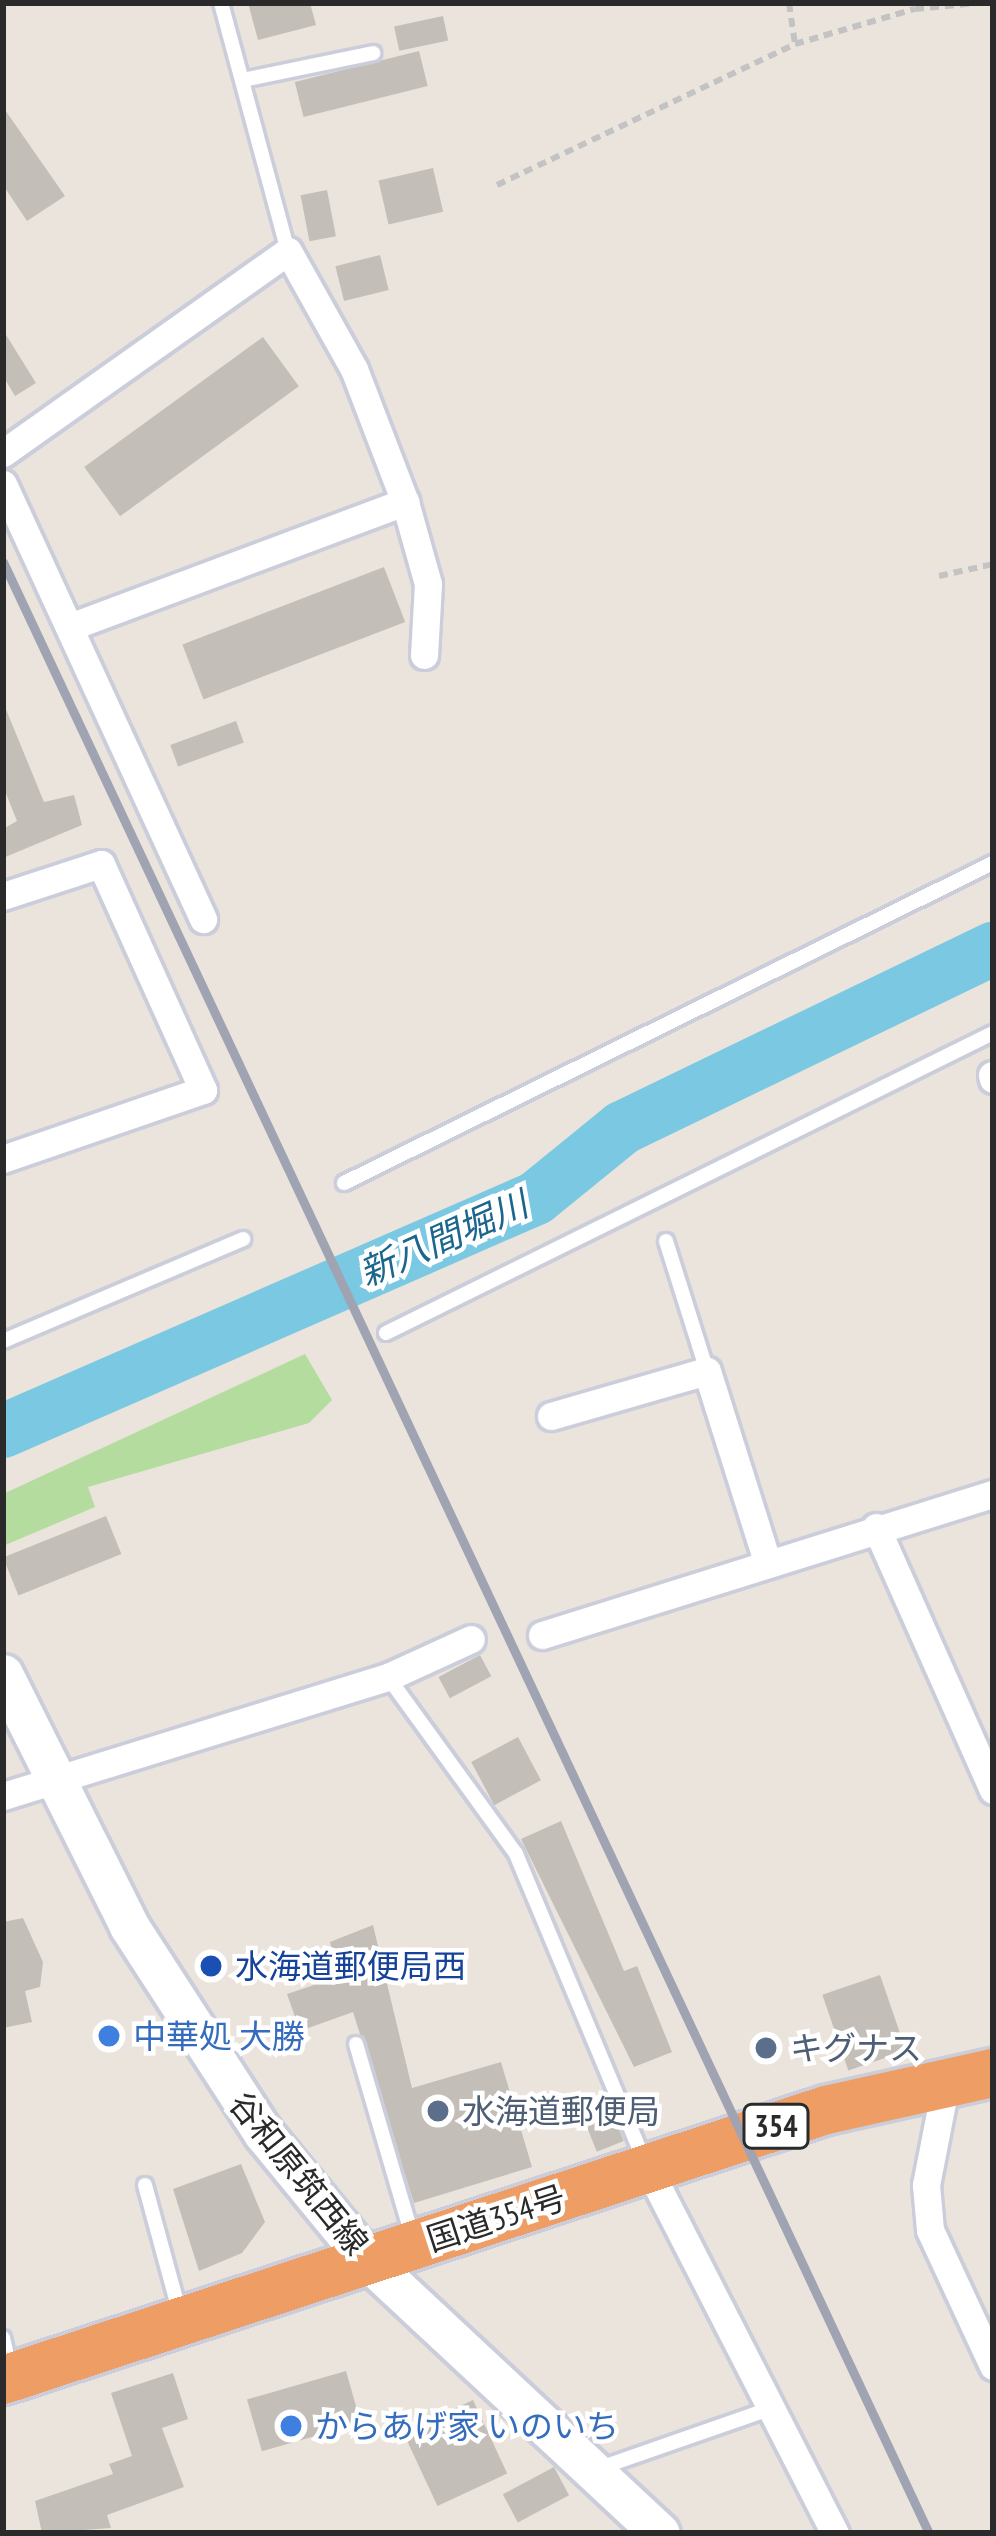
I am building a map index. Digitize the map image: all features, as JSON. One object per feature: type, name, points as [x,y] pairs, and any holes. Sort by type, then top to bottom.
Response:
[{"type":"highway","name":"国道354号","points":[[6,2365],[182,2321],[826,2110],[970,2077]]},
{"type":"main road","name":"谷和原筑西線","points":[[3,1674],[52,1781],[174,2004],[263,2133],[367,2260],[659,2533]]},
{"type":"street","points":[[3,453],[288,251],[354,369],[405,502],[428,584],[424,655]]},
{"type":"street","points":[[3,484],[203,919]]},
{"type":"street","points":[[70,627],[405,502]]},
{"type":"street","points":[[3,896],[101,864],[203,1090],[3,1159]]},
{"type":"street","points":[[551,1416],[707,1371],[767,1561]]},
{"type":"street","points":[[542,1635],[993,1494]]},
{"type":"street","points":[[876,1527],[993,1790]]},
{"type":"street","points":[[3,1796],[388,1677],[472,1639]]},
{"type":"street","points":[[970,2077],[926,2185],[930,2230],[993,2366]]},
{"type":"street","points":[[648,2168],[835,2533]]},
{"type":"lane","points":[[221,3],[248,79],[288,251]]},
{"type":"lane","points":[[248,79],[373,52]]},
{"type":"lane","points":[[344,1183],[993,863]]},
{"type":"lane","points":[[386,1333],[993,1033]]},
{"type":"lane","points":[[3,1341],[243,1239]]},
{"type":"lane","points":[[667,1241],[707,1371]]},
{"type":"lane","points":[[388,1677],[516,1854],[648,2168]]},
{"type":"lane","points":[[356,2044],[415,2244]]},
{"type":"lane","points":[[145,2186],[182,2321]]},
{"type":"lane","points":[[592,2470],[772,2408]]},
{"type":"path","points":[[788,3],[794,44]]},
{"type":"path","points":[[497,185],[794,44],[915,9],[979,3]]},
{"type":"path","points":[[939,576],[993,564]]},
{"type":"green space","points":[[305,1354],[332,1400],[309,1423],[88,1487],[95,1507],[3,1546],[3,1494]]},
{"type":"building","points":[[248,3],[310,3],[316,25],[258,40]]},
{"type":"building","points":[[443,16],[448,40],[399,51],[394,26]]},
{"type":"building","points":[[419,51],[428,86],[304,117],[295,82]]},
{"type":"building","points":[[3,107],[65,196],[27,221],[3,185]]},
{"type":"building","points":[[433,168],[443,212],[389,224],[378,181]]},
{"type":"building","points":[[327,190],[336,236],[309,241],[300,195]]},
{"type":"building","points":[[380,255],[389,290],[344,301],[335,266]]},
{"type":"building","points":[[3,330],[36,383],[15,396],[3,376]]},
{"type":"building","points":[[263,337],[299,386],[120,516],[84,467]]},
{"type":"building","points":[[384,567],[405,622],[203,699],[182,644]]},
{"type":"building","points":[[3,702],[44,802],[74,795],[82,825],[3,858],[3,829],[17,821],[3,786]]},
{"type":"building","points":[[236,721],[244,743],[178,767],[170,745]]},
{"type":"building","points":[[106,1516],[121,1554],[18,1596],[3,1558]]},
{"type":"building","points":[[480,1655],[491,1676],[450,1698],[439,1677]]},
{"type":"building","points":[[518,1737],[541,1780],[494,1805],[471,1762]]},
{"type":"building","points":[[561,1821],[624,1971],[637,1966],[672,2052],[634,2067],[521,1839]]},
{"type":"building","points":[[23,1918],[43,1962],[40,1987],[25,1991],[32,2022],[3,2028],[3,1922]]},
{"type":"building","points":[[373,1925],[412,2088],[501,2062],[532,2167],[414,2203],[353,2012],[300,2031],[287,1994],[338,1977],[330,1942]]},
{"type":"building","points":[[880,1975],[906,2051],[848,2071],[822,1995]]},
{"type":"building","points":[[608,2102],[624,2141],[597,2152],[581,2113]]},
{"type":"building","points":[[241,2164],[265,2222],[242,2253],[199,2271],[173,2189]]},
{"type":"building","points":[[346,2371],[361,2423],[262,2451],[247,2399]]},
{"type":"building","points":[[173,2373],[188,2419],[162,2428],[184,2487],[107,2515],[111,2528],[42,2533],[35,2501],[113,2474],[109,2464],[132,2456],[111,2393]]},
{"type":"building","points":[[473,2400],[507,2473],[437,2506],[403,2433]]},
{"type":"building","points":[[554,2467],[569,2495],[518,2522],[503,2494]]},
{"type":"waterway","name":"新八間堀川","points":[[3,1431],[536,1198],[622,1128],[993,949]]},
{"type":"railway","points":[[3,562],[929,2533]]},
{"type":"place","name":"水海道郵便局西","points":[[211,1966]]},
{"type":"place","name":"中華処 大勝","points":[[109,2036]]},
{"type":"place","name":"キグナス","points":[[766,2048]]},
{"type":"place","name":"水海道郵便局","points":[[438,2111]]},
{"type":"place","name":"からあげ家 いのいち","points":[[291,2426]]}]
